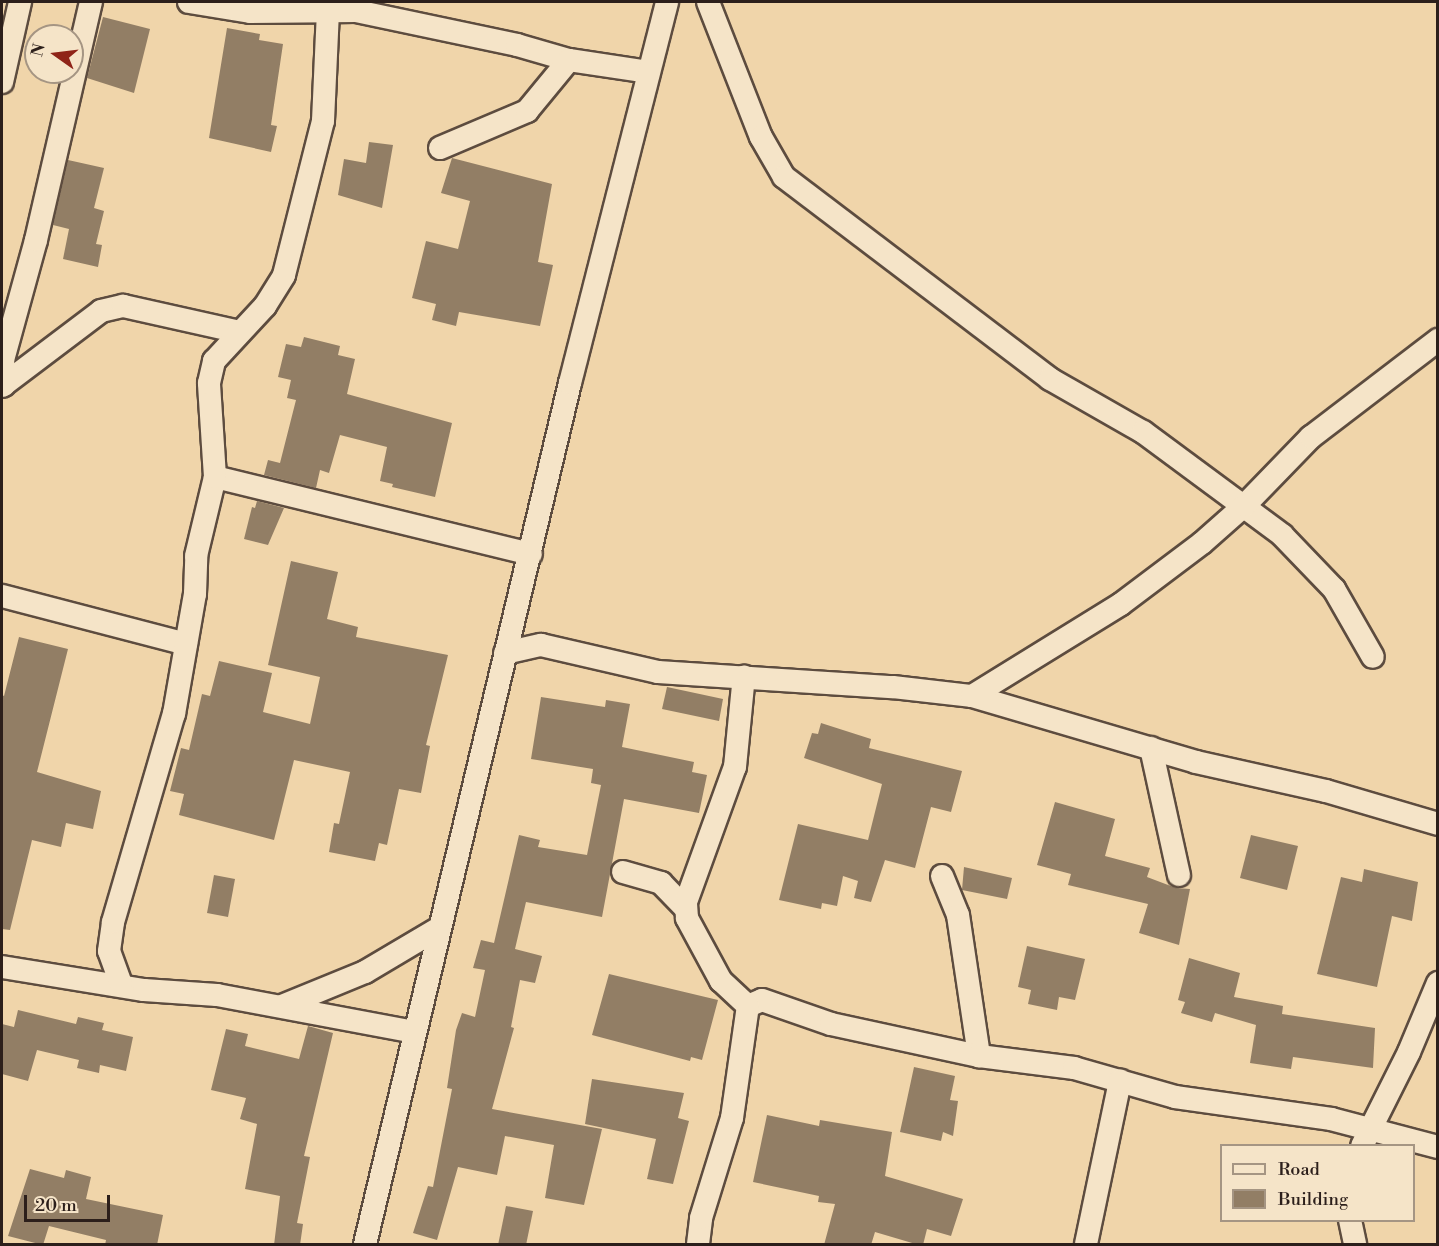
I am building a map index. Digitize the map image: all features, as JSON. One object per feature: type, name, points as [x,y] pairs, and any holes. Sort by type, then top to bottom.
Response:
[{"type":"street","points":[[2,82],[20,2]]},
{"type":"street","points":[[3,386],[3,360],[36,240],[91,2]]},
{"type":"street","points":[[189,2],[250,12],[356,11],[517,45],[569,60],[648,72]]},
{"type":"street","points":[[364,1245],[505,653],[667,2]]},
{"type":"street","points":[[708,2],[762,137],[784,177],[1050,379],[1143,432],[1245,505],[1282,535],[1334,589],[1373,657]]},
{"type":"street","points":[[121,984],[109,951],[113,922],[174,714],[186,644],[196,556],[215,477],[209,383],[214,361],[265,306],[284,275],[302,217],[323,121],[328,12]]},
{"type":"street","points":[[440,148],[527,111],[569,60]]},
{"type":"street","points":[[3,386],[101,311],[123,306],[239,332]]},
{"type":"street","points":[[972,696],[1121,604],[1245,505],[1311,437],[1437,340]]},
{"type":"street","points":[[215,477],[531,554]]},
{"type":"street","points":[[2,596],[186,644]]},
{"type":"street","points":[[505,653],[542,645],[635,668],[972,696],[1150,748],[1326,791],[1437,824]]},
{"type":"street","points":[[686,909],[699,859],[719,817],[735,767],[744,676]]},
{"type":"street","points":[[1150,748],[1179,875]]},
{"type":"street","points":[[623,872],[661,883],[686,909],[721,981],[748,1006]]},
{"type":"street","points":[[942,876],[958,915],[980,1056]]},
{"type":"street","points":[[282,1006],[365,972],[439,928]]},
{"type":"street","points":[[2,967],[282,1006],[415,1032]]},
{"type":"street","points":[[1365,1136],[1409,1052],[1437,983]]},
{"type":"street","points":[[748,1006],[762,1000],[831,1024],[980,1056],[1074,1068],[1175,1097],[1365,1136],[1437,1147]]},
{"type":"street","points":[[698,1245],[701,1218],[732,1118],[748,1006]]},
{"type":"street","points":[[1086,1245],[1120,1081]]},
{"type":"street","points":[[1350,1222],[1355,1245]]},
{"type":"building","points":[[103,17],[150,29],[134,93],[87,78]]},
{"type":"building","points":[[227,28],[260,34],[259,40],[283,44],[271,125],[277,126],[271,152],[209,138]]},
{"type":"building","points":[[369,142],[393,145],[382,208],[338,195],[344,159],[366,163]]},
{"type":"building","points":[[452,158],[552,184],[538,262],[553,265],[540,326],[459,312],[456,326],[432,320],[436,304],[412,298],[426,241],[458,249],[470,201],[441,193]]},
{"type":"building","points":[[68,160],[104,168],[94,208],[104,211],[96,244],[102,245],[98,267],[63,259],[69,229],[53,225]]},
{"type":"building","points":[[304,337],[340,346],[338,355],[355,359],[347,394],[452,423],[435,497],[392,487],[393,484],[380,481],[387,447],[340,435],[329,473],[320,470],[316,488],[264,475],[268,460],[280,463],[296,400],[287,398],[291,380],[278,377],[286,344],[301,347]]},
{"type":"building","points":[[257,501],[284,508],[268,545],[244,539],[252,507],[255,508]]},
{"type":"building","points":[[291,561],[338,572],[327,619],[358,627],[356,637],[448,655],[426,745],[430,746],[421,793],[399,789],[387,845],[379,843],[375,861],[329,852],[334,823],[339,824],[350,772],[294,760],[274,840],[179,815],[184,794],[170,791],[181,748],[189,750],[202,694],[210,696],[219,661],[272,673],[263,712],[310,724],[320,677],[268,665]]},
{"type":"building","points":[[19,637],[68,649],[37,772],[101,791],[93,829],[66,823],[61,847],[32,840],[10,930],[2,929],[2,695],[4,696]]},
{"type":"building","points":[[667,687],[723,699],[719,721],[662,709]]},
{"type":"building","points":[[541,697],[605,707],[606,700],[630,704],[622,747],[694,762],[692,772],[707,775],[699,813],[624,799],[602,917],[526,902],[515,949],[542,956],[535,983],[520,980],[511,1027],[514,1028],[492,1109],[602,1129],[584,1205],[545,1198],[554,1145],[505,1136],[497,1175],[458,1167],[437,1240],[413,1233],[428,1186],[433,1187],[452,1089],[447,1088],[456,1030],[462,1013],[475,1017],[485,970],[473,968],[481,940],[494,943],[519,835],[540,840],[538,847],[587,855],[601,785],[591,783],[593,769],[531,759]]},
{"type":"building","points":[[821,723],[871,739],[869,748],[962,771],[951,812],[931,807],[915,868],[885,860],[871,902],[854,898],[858,881],[843,876],[837,906],[822,903],[821,909],[779,900],[798,824],[868,840],[882,784],[804,758],[812,733],[818,734]]},
{"type":"building","points":[[1055,802],[1115,819],[1105,856],[1150,868],[1147,877],[1176,888],[1190,889],[1179,945],[1139,933],[1148,904],[1068,885],[1071,874],[1037,865]]},
{"type":"building","points":[[1251,835],[1298,846],[1287,890],[1240,878]]},
{"type":"building","points":[[964,867],[1012,878],[1007,899],[962,890]]},
{"type":"building","points":[[1364,869],[1418,882],[1412,921],[1392,916],[1377,987],[1317,974],[1341,877],[1362,882]]},
{"type":"building","points":[[214,875],[235,879],[228,917],[207,913]]},
{"type":"building","points":[[1027,946],[1085,959],[1075,1000],[1059,997],[1057,1010],[1028,1004],[1031,990],[1018,987]]},
{"type":"building","points":[[1189,958],[1240,973],[1234,997],[1283,1006],[1282,1014],[1375,1028],[1373,1068],[1293,1057],[1291,1069],[1250,1063],[1256,1025],[1215,1013],[1212,1022],[1181,1013],[1185,1002],[1178,1000]]},
{"type":"building","points":[[609,974],[718,1000],[702,1060],[691,1057],[690,1061],[592,1035]]},
{"type":"building","points":[[18,1010],[76,1024],[78,1017],[104,1023],[102,1030],[133,1037],[126,1071],[100,1065],[99,1073],[77,1068],[79,1060],[37,1050],[28,1081],[2,1074],[2,1024],[14,1027]]},
{"type":"building","points":[[308,1026],[333,1033],[304,1156],[310,1157],[297,1223],[303,1224],[300,1245],[274,1245],[280,1196],[245,1189],[257,1124],[240,1119],[246,1098],[211,1090],[226,1029],[248,1034],[245,1046],[299,1059]]},
{"type":"building","points":[[914,1067],[955,1076],[950,1100],[958,1101],[953,1136],[943,1132],[941,1141],[900,1132]]},
{"type":"building","points":[[592,1079],[684,1093],[678,1118],[689,1121],[673,1184],[647,1179],[656,1139],[585,1124]]},
{"type":"building","points":[[767,1115],[819,1126],[820,1120],[892,1132],[885,1176],[963,1199],[951,1236],[927,1229],[923,1245],[919,1245],[875,1232],[871,1245],[824,1245],[835,1204],[818,1202],[819,1196],[753,1182]]},
{"type":"building","points":[[30,1169],[64,1178],[66,1170],[91,1177],[86,1199],[163,1215],[157,1245],[105,1245],[106,1240],[49,1226],[43,1245],[8,1236]]},
{"type":"building","points":[[506,1206],[533,1211],[526,1245],[498,1245]]}]
